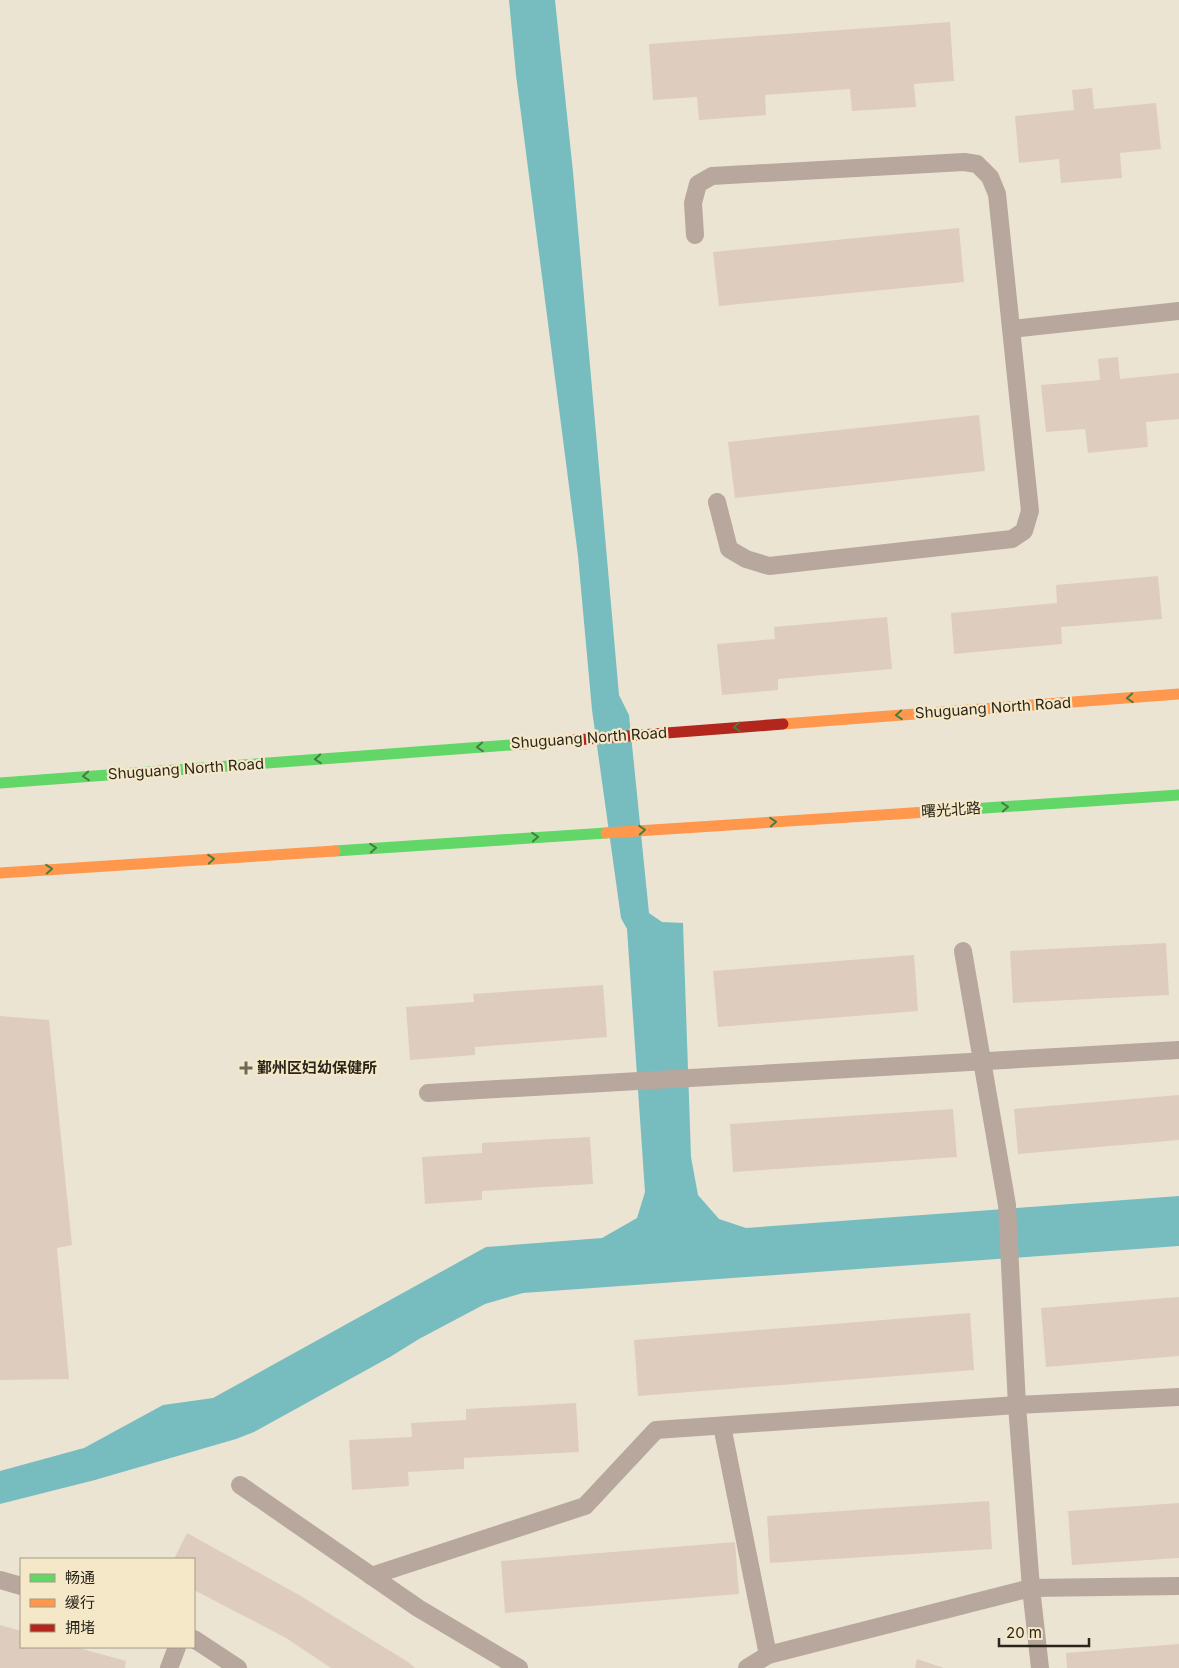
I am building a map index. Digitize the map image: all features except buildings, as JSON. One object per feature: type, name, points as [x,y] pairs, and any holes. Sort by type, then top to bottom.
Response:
[{"type":"main road","name":"Shuguang North Road","points":[[0,783],[1179,694]]},
{"type":"main road","name":"曙光北路","points":[[0,872],[1179,795]]},
{"type":"lane","points":[[696,235],[694,202],[698,184],[712,176],[964,162],[978,164],[990,177],[997,194],[1030,511],[1024,531],[1012,539],[769,566],[746,559],[729,549],[717,502]]},
{"type":"lane","points":[[1011,329],[1179,311]]},
{"type":"lane","points":[[963,951],[1007,1205],[1017,1405],[1031,1588],[1040,1668]]},
{"type":"lane","points":[[428,1093],[1179,1050]]},
{"type":"lane","points":[[371,1576],[585,1506],[656,1430],[1017,1405],[1179,1397]]},
{"type":"lane","points":[[722,1426],[768,1655]]},
{"type":"lane","points":[[240,1486],[418,1608],[519,1668]]},
{"type":"lane","points":[[0,1580],[20,1586]]},
{"type":"lane","points":[[747,1668],[768,1655],[1031,1588],[1179,1586]]},
{"type":"lane","points":[[195,1640],[238,1668]]},
{"type":"lane","points":[[169,1668],[177,1648]]},
{"type":"water","points":[[509,0],[555,0],[573,172],[619,695],[629,715],[649,913],[662,922],[683,923],[691,1157],[698,1195],[719,1219],[746,1228],[1179,1196],[1179,1246],[523,1293],[485,1304],[254,1432],[95,1480],[0,1504],[0,1471],[84,1448],[163,1405],[213,1398],[486,1247],[602,1238],[637,1218],[645,1192],[627,929],[621,918],[592,710],[578,556],[516,75]]},
{"type":"traffic: fast","points":[[0,783],[523,744]]},
{"type":"traffic: fast","points":[[927,812],[1179,795]]},
{"type":"traffic: fast","points":[[335,851],[606,833]]},
{"type":"traffic: slow","points":[[783,724],[1179,694]]},
{"type":"traffic: slow","points":[[606,833],[927,812]]},
{"type":"traffic: slow","points":[[0,873],[335,851]]},
{"type":"traffic: jam","points":[[523,744],[783,724]]},
{"type":"place","name":"鄞州区妇幼保健所","points":[[246,1068]]}]
